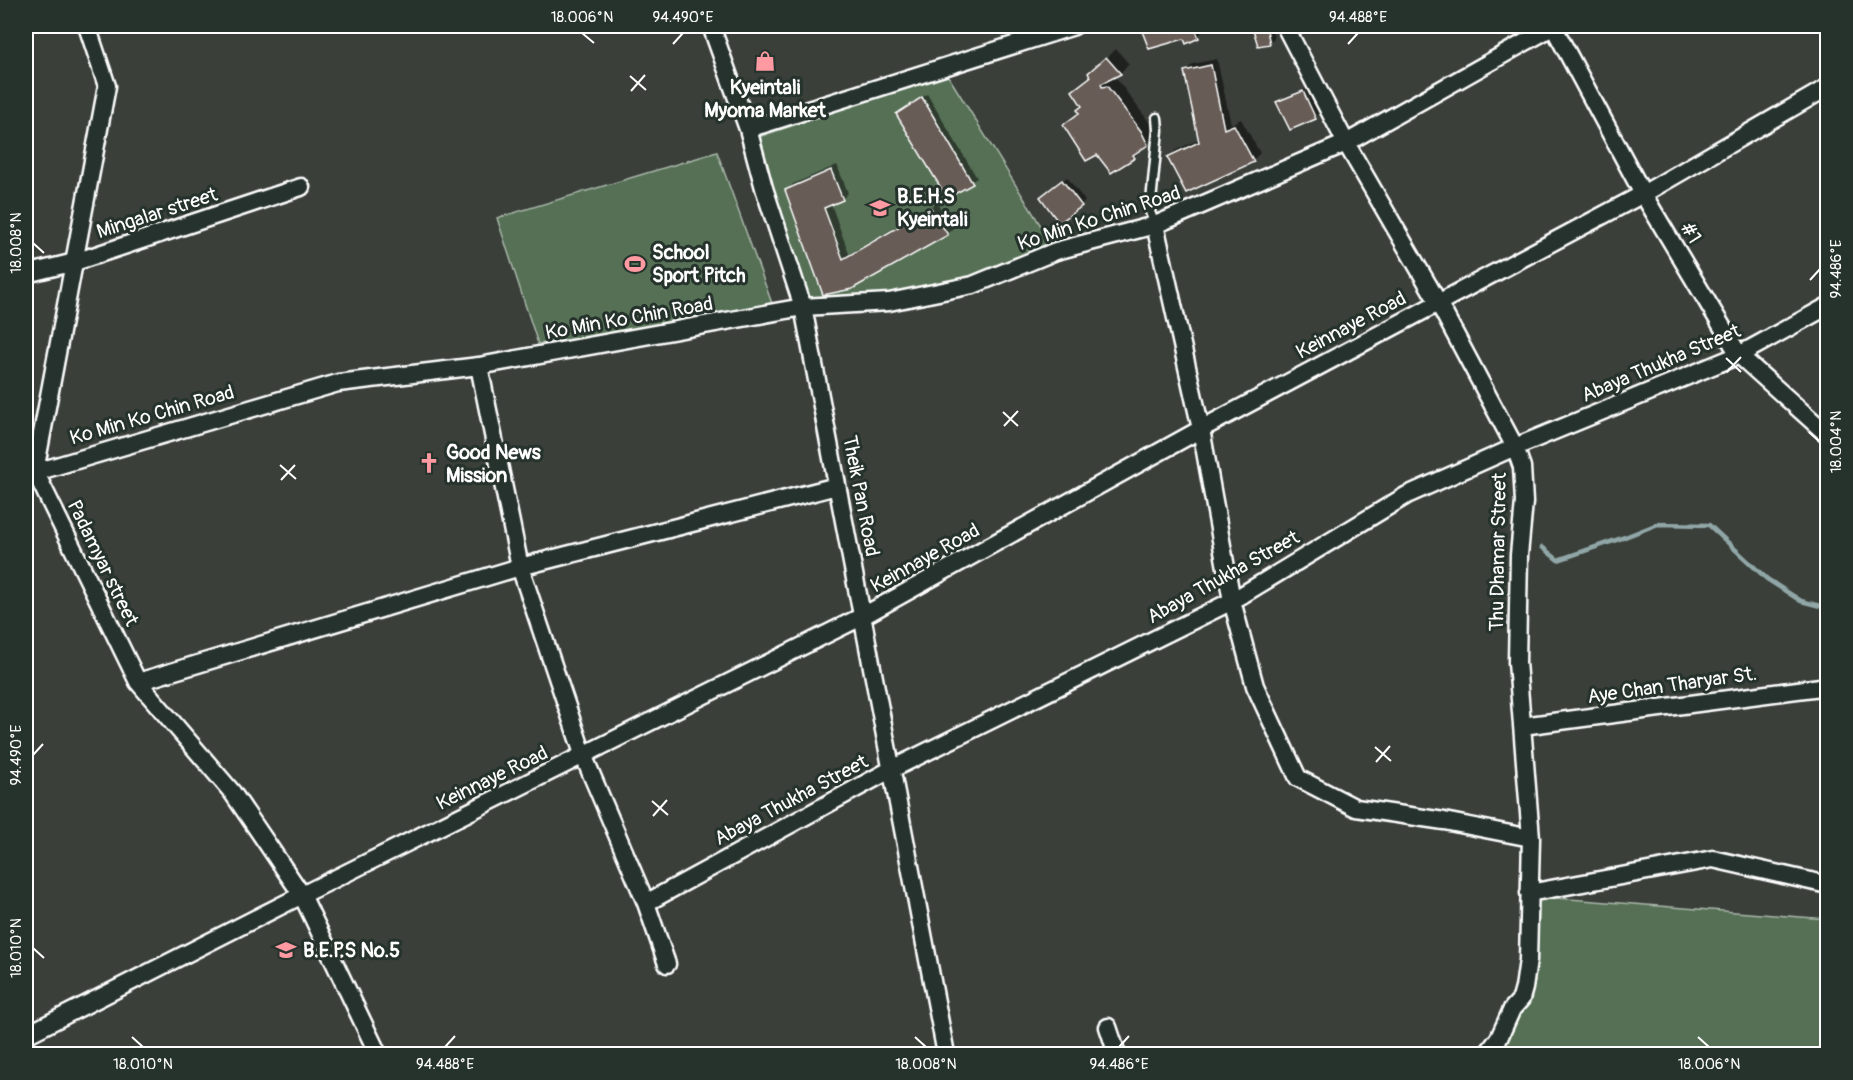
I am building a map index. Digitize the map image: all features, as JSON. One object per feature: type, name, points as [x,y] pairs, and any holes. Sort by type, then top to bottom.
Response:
[{"type":"street","points":[[30,473],[75,262],[107,86],[87,26]]},
{"type":"street","name":"Theik Pan Road","points":[[711,26],[748,129],[764,188],[803,307],[946,1054]]},
{"type":"street","points":[[748,129],[1074,26]]},
{"type":"street","name":"Thu Dhamar Street","points":[[1285,26],[1346,143],[1438,302],[1515,447],[1522,467],[1524,502],[1517,662],[1531,838],[1528,960],[1521,999],[1512,1009],[1499,1038],[1487,1054]]},
{"type":"street","name":"Ko Min Ko Chin Road","points":[[30,473],[338,383],[479,366],[803,307],[890,302],[973,285],[1056,251],[1155,225],[1346,143],[1554,26]]},
{"type":"street","name":"#1","points":[[1554,26],[1644,194],[1739,355],[1827,435]]},
{"type":"street","name":"Keinnaye Road","points":[[26,1035],[863,616],[1201,429],[1644,194],[1827,87]]},
{"type":"street","name":"Mingalar street","points":[[26,274],[75,262],[300,187]]},
{"type":"street","points":[[1155,225],[1201,429],[1232,601],[1255,686],[1298,778],[1356,808],[1444,821],[1531,838]]},
{"type":"street","name":"Abaya Thukha Street","points":[[646,903],[892,769],[1232,601],[1407,495],[1515,447],[1739,355],[1827,306]]},
{"type":"street","points":[[479,366],[520,567],[584,757],[646,903],[667,964]]},
{"type":"street","name":"Padamyar street","points":[[30,473],[138,682],[232,792],[302,895],[378,1054]]},
{"type":"street","points":[[138,682],[520,567],[837,486]]},
{"type":"street","name":"Aye Chan Tharyar St.","points":[[1522,726],[1827,686]]},
{"type":"street","points":[[1529,893],[1713,859],[1827,885]]},
{"type":"street","points":[[1108,1027],[1117,1054]]},
{"type":"lane","points":[[1155,225],[1150,212],[1158,130],[1157,118]]},
{"type":"green space","points":[[947,74],[1054,247],[973,285],[812,313],[753,139]]},
{"type":"green space","name":"School Sport Pitch","points":[[717,152],[774,309],[538,344],[497,218]]},
{"type":"green space","points":[[1529,893],[1556,898],[1827,919],[1827,1054],[1487,1054],[1521,999]]},
{"type":"building","points":[[1140,26],[1194,26],[1199,38],[1186,44],[1184,39],[1149,49]]},
{"type":"building","points":[[1252,26],[1266,26],[1270,44],[1258,46]]},
{"type":"building","points":[[1106,57],[1121,74],[1101,84],[1102,87],[1107,86],[1141,131],[1148,145],[1133,155],[1135,158],[1111,173],[1097,155],[1086,161],[1063,125],[1079,113],[1077,110],[1082,106],[1072,91],[1090,77],[1088,73]]},
{"type":"building","points":[[1211,65],[1224,129],[1234,125],[1254,162],[1186,193],[1167,157],[1199,142],[1184,71]]},
{"type":"building","points":[[1303,91],[1316,119],[1290,130],[1276,102]]},
{"type":"building","points":[[922,97],[973,184],[947,198],[896,114]]},
{"type":"building","points":[[831,170],[843,200],[824,208],[843,259],[931,208],[948,235],[852,289],[823,295],[785,190]]},
{"type":"building","points":[[1062,180],[1082,206],[1059,223],[1040,197]]},
{"type":"waterway","points":[[1542,547],[1558,560],[1658,524],[1709,525],[1767,579],[1801,601],[1828,608]]},
{"type":"place","name":"Kyeintali Myoma Market","points":[[765,61]]},
{"type":"place","name":"B.E.H.S Kyeintali","points":[[880,208]]},
{"type":"place","name":"School Sport Pitch","points":[[635,264]]},
{"type":"place","name":"Good News Mission","points":[[429,463]]},
{"type":"place","name":"B.E.P.S No.5","points":[[286,950]]}]
